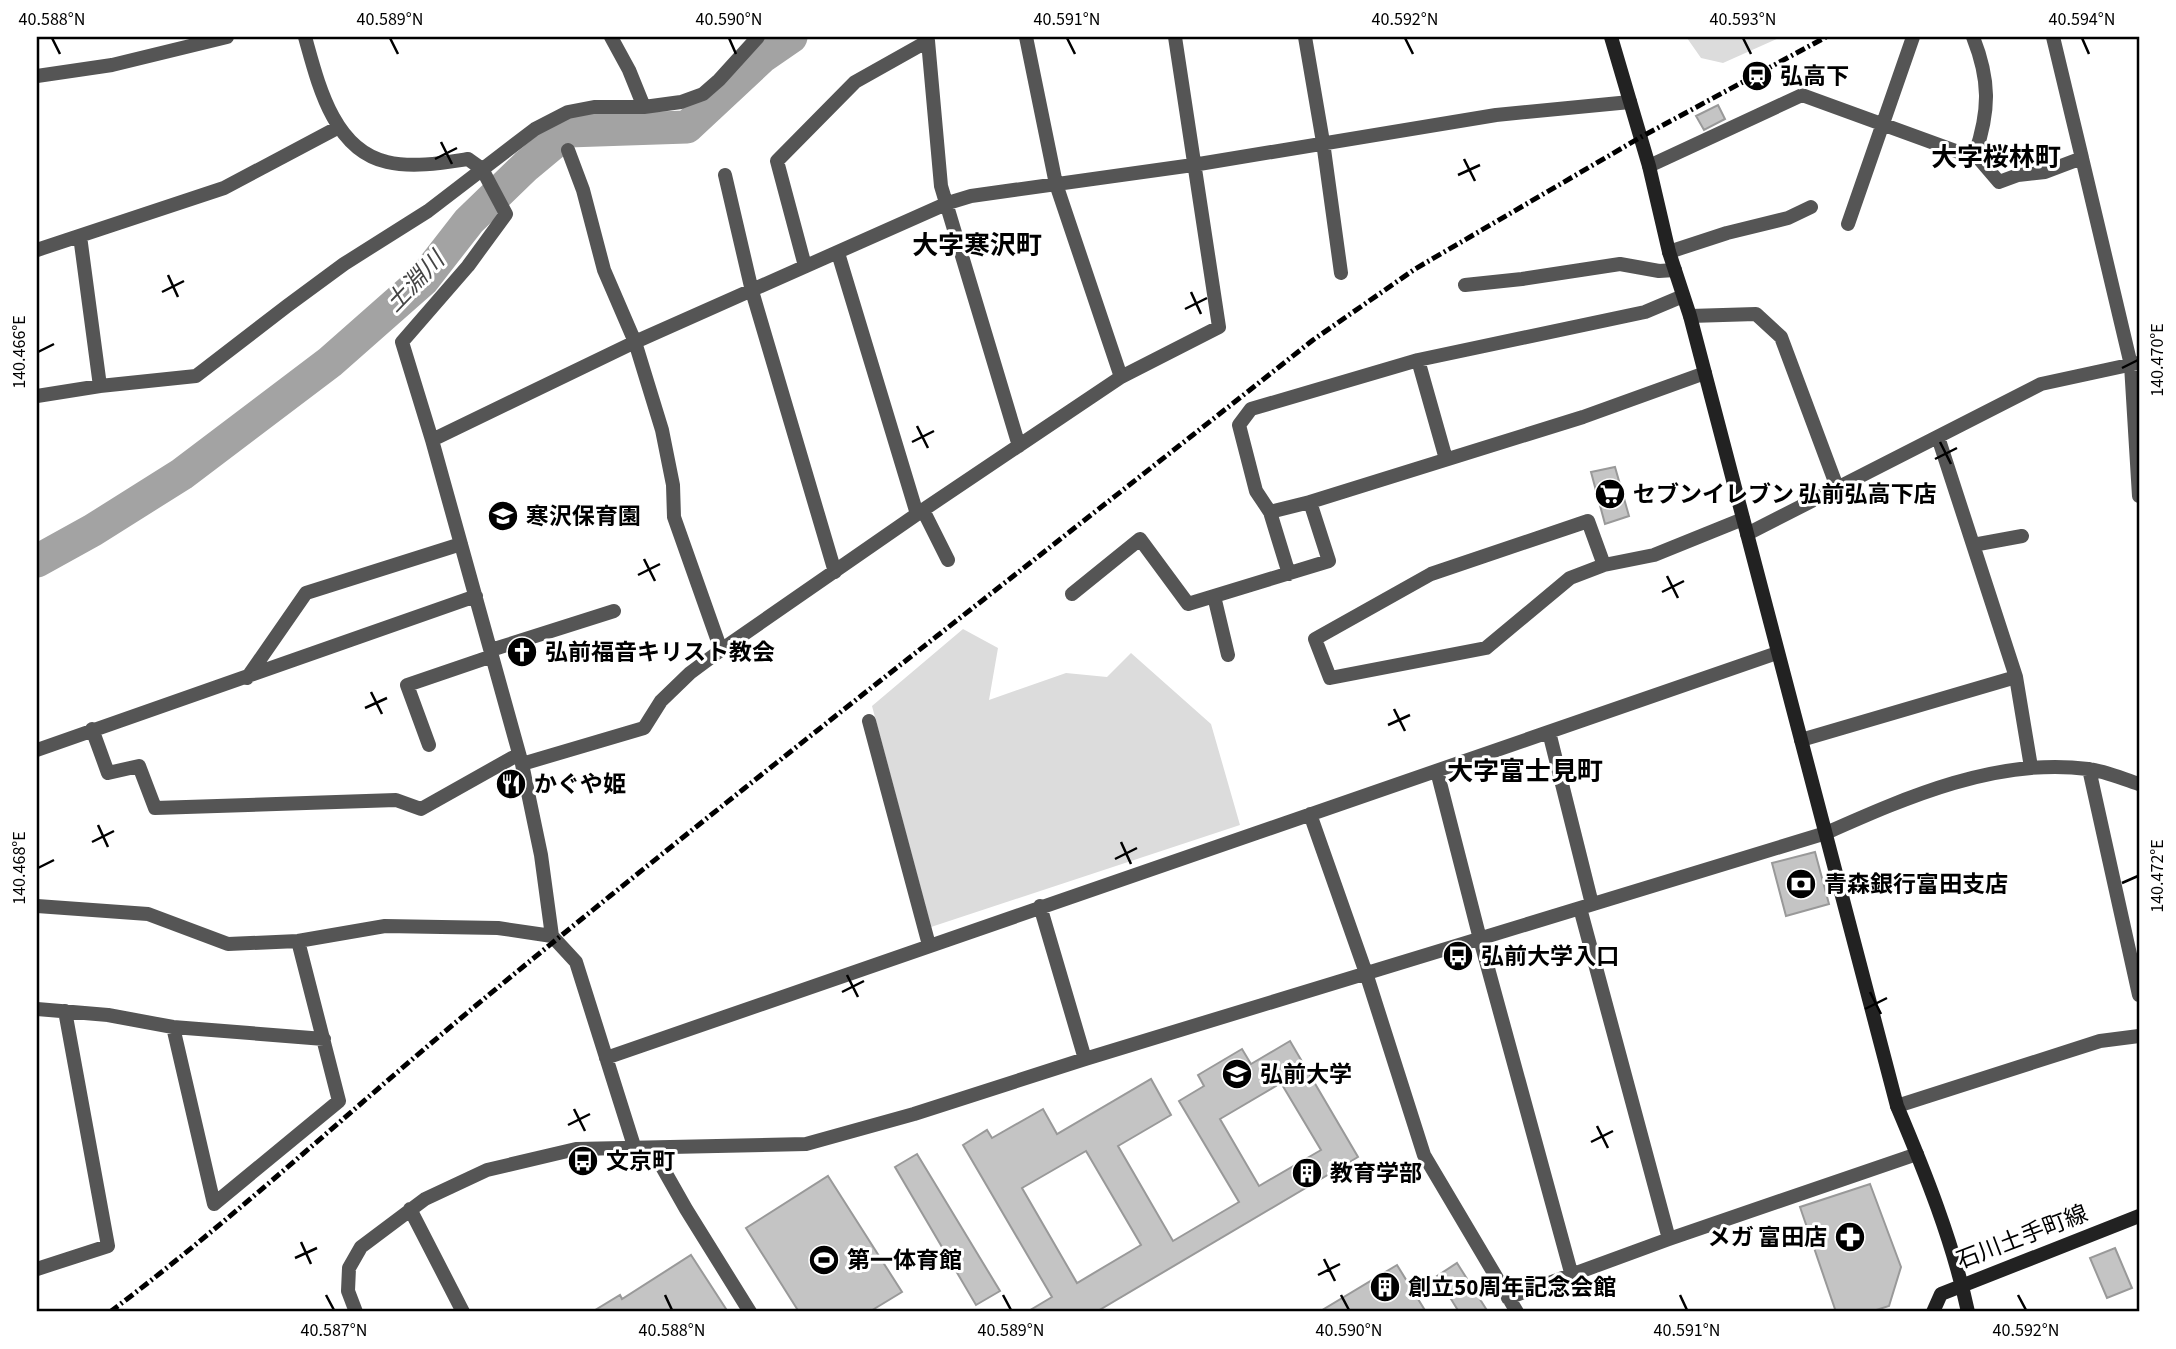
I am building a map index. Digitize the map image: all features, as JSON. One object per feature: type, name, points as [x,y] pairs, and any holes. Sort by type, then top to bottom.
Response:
[{"type":"street","points":[[37,76],[112,65],[227,37]]},
{"type":"street","points":[[306,37],[318,83],[339,127],[356,148],[386,162],[430,165],[468,159],[485,176],[506,214],[468,267],[402,342],[521,759],[541,855],[552,936],[576,962],[634,1146]]},
{"type":"street","points":[[611,37],[629,70],[644,107]]},
{"type":"street","points":[[37,396],[196,376],[344,264],[485,176],[535,129],[568,112],[594,107],[644,107],[681,102],[703,94],[758,37]]},
{"type":"street","points":[[1026,37],[1056,184],[1121,377]]},
{"type":"street","points":[[92,729],[108,773],[139,766],[155,808],[396,800],[421,808],[521,759],[644,729],[662,701],[690,673],[721,650],[1121,377],[1219,327],[1175,37]]},
{"type":"street","points":[[1305,37],[1342,273]]},
{"type":"street","points":[[1611,37],[1649,166],[1669,252],[1690,316],[1897,1106],[1917,1154],[1962,1284],[1968,1312]]},
{"type":"street","points":[[1848,224],[1913,37]]},
{"type":"street","points":[[1973,37],[1988,95],[1982,134],[1975,153]]},
{"type":"street","points":[[2053,37],[2135,364],[2139,496]]},
{"type":"street","points":[[805,267],[777,161],[855,82],[928,41],[941,186],[1019,446]]},
{"type":"street","points":[[1649,166],[1802,95],[1964,154],[1975,153]]},
{"type":"street","points":[[432,440],[635,342],[948,203],[971,196],[1193,165],[1496,115],[1630,102]]},
{"type":"street","points":[[37,250],[223,188],[339,127]]},
{"type":"street","points":[[568,150],[583,190],[604,270],[635,342],[662,430],[673,485],[674,517],[721,650]]},
{"type":"street","points":[[1975,153],[1999,182],[2018,175],[2045,172],[2082,158]]},
{"type":"street","points":[[725,175],[752,291],[835,572]]},
{"type":"street","points":[[1669,252],[1727,233],[1788,218],[1811,207]]},
{"type":"street","points":[[80,236],[100,386]]},
{"type":"street","points":[[838,253],[920,512],[948,561]]},
{"type":"street","points":[[1465,285],[1620,264],[1659,271],[1675,270]]},
{"type":"street","points":[[1289,574],[1270,512],[1256,491],[1239,425],[1251,409],[1418,360],[1645,313],[1683,296]]},
{"type":"street","points":[[1690,316],[1756,314],[1781,337],[1838,486]]},
{"type":"street","points":[[1418,360],[1446,459]]},
{"type":"street","points":[[1747,534],[2041,384],[2135,364]]},
{"type":"street","points":[[1270,512],[1583,417],[1705,373]]},
{"type":"street","points":[[1938,437],[2015,677],[2031,767]]},
{"type":"street","points":[[1072,593],[1140,539],[1188,604],[1329,561],[1310,502]]},
{"type":"street","points":[[1604,565],[1588,521],[1431,574],[1315,639],[1330,678],[1486,648],[1570,578],[1604,565],[1654,555],[1743,519]]},
{"type":"street","points":[[1973,545],[2022,536]]},
{"type":"street","points":[[247,678],[306,593],[461,544]]},
{"type":"street","points":[[37,750],[476,596]]},
{"type":"street","points":[[1214,596],[1228,655]]},
{"type":"street","points":[[429,745],[407,685],[614,611]]},
{"type":"street","points":[[606,1058],[1777,653]]},
{"type":"street","points":[[1801,740],[2015,677]]},
{"type":"street","points":[[869,721],[929,945]]},
{"type":"street","points":[[1549,732],[1586,906],[1669,1239]]},
{"type":"street","points":[[356,1312],[348,1291],[349,1268],[361,1247],[425,1199],[487,1170],[576,1149],[806,1144],[914,1114],[1085,1059],[1826,833],[1893,804],[1984,775],[2031,767],[2089,769],[2139,783]]},
{"type":"street","points":[[2089,769],[2139,995]]},
{"type":"street","points":[[1437,771],[1572,1276]]},
{"type":"street","points":[[1310,814],[1366,973],[1424,1155],[1517,1312]]},
{"type":"street","points":[[37,906],[148,914],[228,944],[298,941],[386,926],[498,928],[552,936]]},
{"type":"street","points":[[1040,906],[1085,1059]]},
{"type":"street","points":[[173,1027],[214,1205],[339,1101],[298,941]]},
{"type":"street","points":[[37,1009],[108,1015],[173,1027],[324,1039]]},
{"type":"street","points":[[37,1269],[108,1246],[65,1011]]},
{"type":"street","points":[[1897,1106],[2100,1041],[2139,1036]]},
{"type":"street","points":[[652,1149],[750,1312]]},
{"type":"street","points":[[1508,1298],[1669,1239],[1917,1154]]},
{"type":"street","points":[[410,1209],[463,1312]]},
{"type":"street","name":"石川土手町線","points":[[1933,1312],[1941,1294],[1962,1284],[2139,1216]]},
{"type":"street","points":[[1962,1284],[1978,1312]]},
{"type":"shaded area","points":[[1781,37],[1723,63],[1701,58],[1687,38]]},
{"type":"shaded area","points":[[963,629],[998,648],[989,700],[1066,673],[1107,677],[1131,653],[1211,724],[1240,825],[931,927],[872,706]]},
{"type":"building","points":[[1718,105],[1725,119],[1704,130],[1696,116]]},
{"type":"building","name":"セブンイレブン 弘前弘高下店","points":[[1615,467],[1629,516],[1605,524],[1591,472]]},
{"type":"building","name":"青森銀行富田支店","points":[[1815,852],[1829,904],[1786,916],[1772,863]]},
{"type":"building","name":"教育学部","points":[[1290,1041],[1358,1157],[1096,1312],[1027,1312],[1052,1297],[963,1145],[987,1130],[992,1138],[1043,1109],[1057,1134],[1151,1079],[1171,1115],[1118,1146],[1173,1241],[1239,1202],[1179,1101],[1204,1086],[1198,1075],[1242,1049],[1251,1064]],"holes":[[[1281,1083],[1321,1150],[1259,1186],[1220,1119]],[[1086,1151],[1141,1245],[1077,1283],[1022,1188]]]},
{"type":"building","points":[[917,1154],[1000,1291],[976,1305],[895,1167]]},
{"type":"building","name":"第一体育館","points":[[828,1176],[902,1292],[869,1312],[799,1312],[746,1228]]},
{"type":"building","name":"メガ 富田店","points":[[1870,1184],[1901,1267],[1889,1306],[1870,1312],[1836,1312],[1800,1207]]},
{"type":"building","points":[[2115,1248],[2132,1288],[2107,1298],[2090,1258]]},
{"type":"building","points":[[691,1255],[728,1312],[592,1312],[620,1295],[622,1299]]},
{"type":"building","points":[[1457,1263],[1488,1312],[1459,1312],[1437,1276]]},
{"type":"building","name":"創立50周年記念会館","points":[[1397,1265],[1426,1312],[1319,1312]]},
{"type":"waterway","name":"土淵川","points":[[37,561],[93,530],[182,474],[330,362],[423,280],[469,221],[526,166],[568,131],[687,127],[762,57],[791,37]]},
{"type":"railway","points":[[110,1312],[206,1236],[438,1037],[587,914],[1313,340],[1415,269],[1641,137],[1826,37]]},
{"type":"place","name":"弘高下","points":[[1757,76]]},
{"type":"place","name":"セブンイレブン 弘前弘高下店","points":[[1610,494]]},
{"type":"place","name":"寒沢保育園","points":[[503,516]]},
{"type":"place","name":"弘前福音キリスト教会","points":[[522,652]]},
{"type":"place","name":"かぐや姫","points":[[511,784]]},
{"type":"place","name":"青森銀行富田支店","points":[[1801,884]]},
{"type":"place","name":"弘前大学入口","points":[[1458,956]]},
{"type":"place","name":"弘前大学","points":[[1237,1074]]},
{"type":"place","name":"文京町","points":[[583,1161]]},
{"type":"place","name":"教育学部","points":[[1307,1173]]},
{"type":"place","name":"メガ 富田店","points":[[1850,1237]]},
{"type":"place","name":"第一体育館","points":[[824,1260]]},
{"type":"place","name":"創立50周年記念会館","points":[[1385,1287]]},
{"type":"district","name":"大字桜林町","points":[[1996,157]]},
{"type":"district","name":"大字寒沢町","points":[[977,245]]},
{"type":"district","name":"大字富士見町","points":[[1525,771]]}]
